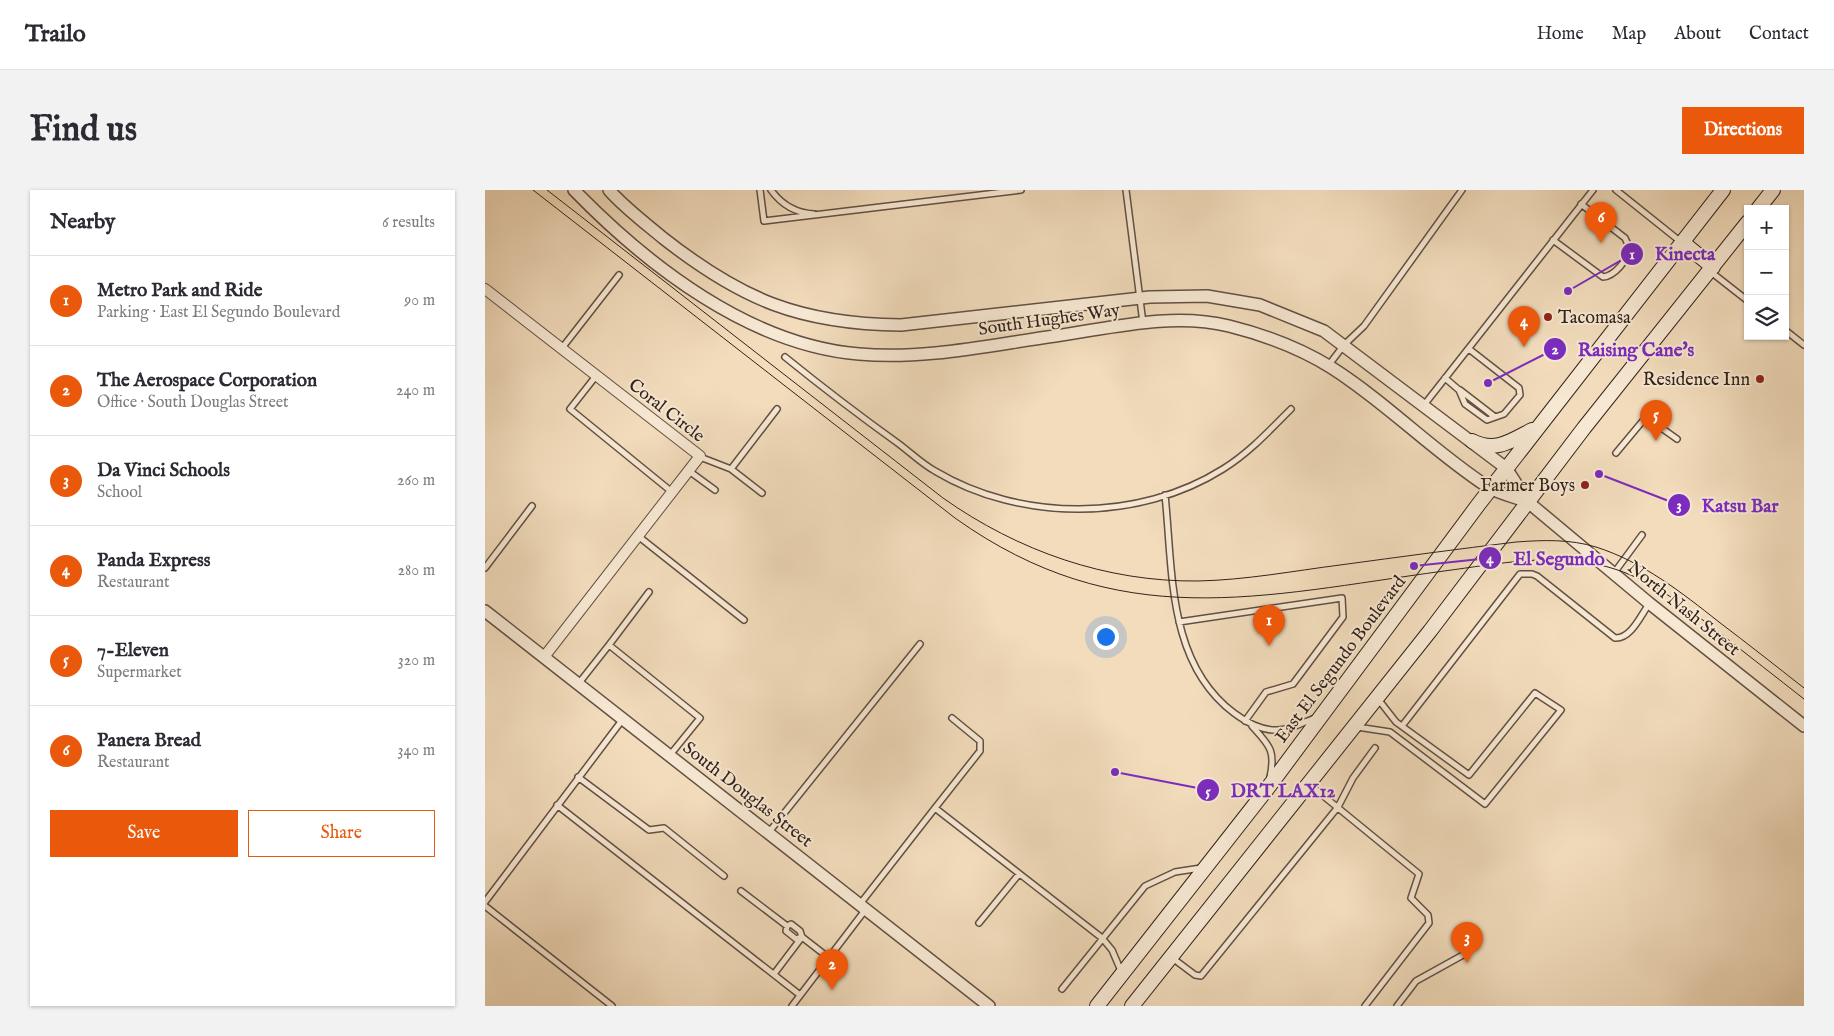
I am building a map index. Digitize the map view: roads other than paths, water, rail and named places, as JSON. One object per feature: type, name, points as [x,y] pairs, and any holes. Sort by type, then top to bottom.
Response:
[{"type":"main road","name":"East El Segundo Boulevard","points":[[1097,1006],[1267,789],[1506,468],[1723,190]]},
{"type":"main road","points":[[1761,205],[1773,190]]},
{"type":"main road","points":[[1132,1006],[1354,727],[1584,428],[1744,227]]},
{"type":"main road","points":[[1682,242],[1711,269]]},
{"type":"main road","points":[[1472,441],[1488,446],[1504,445],[1539,426]]},
{"type":"street","name":"South Hughes Way","points":[[575,190],[617,231],[712,303],[781,337],[820,348],[859,354],[921,355],[1143,323],[1183,320],[1225,325],[1263,335],[1328,366],[1490,489],[1528,502]]},
{"type":"street","name":"South Hughes Way","points":[[609,190],[620,204],[689,258],[724,282],[766,303],[795,313],[837,322],[865,325],[901,325],[1140,298],[1189,295],[1260,305],[1324,331],[1506,468]]},
{"type":"street","name":"Coral Circle","points":[[485,289],[700,456],[544,657]]},
{"type":"street","name":"North Nash Street","points":[[1506,468],[1528,502],[1649,603],[1804,726]]},
{"type":"street","name":"South Douglas Street","points":[[485,611],[989,1006]]},
{"type":"lane","points":[[760,190],[764,221],[1021,190]]},
{"type":"lane","points":[[771,190],[784,204],[797,211],[824,215]]},
{"type":"lane","points":[[1126,190],[1143,323]]},
{"type":"lane","points":[[1328,366],[1344,345],[1365,326],[1461,190]]},
{"type":"lane","points":[[1424,405],[1593,190]]},
{"type":"lane","points":[[1616,190],[1682,242]]},
{"type":"lane","points":[[1553,240],[1603,276],[1614,273],[1629,255],[1630,249],[1625,238],[1581,204]]},
{"type":"lane","points":[[1711,269],[1744,298]]},
{"type":"lane","points":[[561,349],[619,275]]},
{"type":"lane","points":[[1789,333],[1804,345]]},
{"type":"lane","points":[[1459,390],[1465,404],[1487,420],[1505,414],[1520,395],[1520,391],[1469,349]]},
{"type":"lane","points":[[785,357],[935,471],[978,491],[1044,509],[1107,508],[1165,496],[1223,469],[1255,444],[1291,409]]},
{"type":"lane","points":[[596,376],[570,409],[672,492]]},
{"type":"lane","points":[[1445,378],[1495,417]]},
{"type":"lane","points":[[731,469],[777,409]]},
{"type":"lane","points":[[1617,453],[1646,417],[1677,439]]},
{"type":"lane","points":[[700,456],[731,469],[762,493]]},
{"type":"lane","points":[[689,470],[715,490]]},
{"type":"lane","points":[[1165,496],[1179,622],[1189,655],[1200,677],[1226,707],[1251,725],[1271,748],[1273,754],[1267,789]]},
{"type":"lane","points":[[485,568],[532,506]]},
{"type":"lane","points":[[1613,573],[1642,535]]},
{"type":"lane","points":[[637,536],[744,620]]},
{"type":"lane","points":[[1402,726],[1520,574],[1537,576],[1615,638],[1621,638],[1627,634],[1649,603]]},
{"type":"lane","points":[[578,684],[649,592]]},
{"type":"lane","points":[[1179,622],[1342,598],[1343,617],[1293,684],[1266,692],[1245,721]]},
{"type":"lane","points":[[769,832],[920,644]]},
{"type":"lane","points":[[609,645],[699,718],[670,755]]},
{"type":"lane","points":[[1354,727],[1389,732],[1485,804],[1561,710],[1535,693],[1469,775],[1402,726],[1377,697]]},
{"type":"lane","points":[[1251,725],[1276,730],[1321,716]]},
{"type":"lane","points":[[794,1004],[829,958],[863,907],[935,808],[980,751],[980,740],[952,718]]},
{"type":"lane","points":[[612,1006],[485,904],[623,719]]},
{"type":"lane","points":[[1171,957],[1195,975],[1201,976],[1338,807],[1353,778],[1375,748]]},
{"type":"lane","points":[[579,777],[649,830],[664,828],[724,876]]},
{"type":"lane","points":[[1309,784],[1419,874],[1411,898],[1428,915],[1429,922],[1365,1006]]},
{"type":"lane","points":[[557,805],[801,995]]},
{"type":"lane","points":[[935,808],[1102,938],[1115,954],[1122,973]]},
{"type":"lane","points":[[1062,989],[1145,886],[1175,872],[1206,867]]},
{"type":"lane","points":[[979,922],[1019,874]]},
{"type":"lane","points":[[741,891],[787,926],[791,924],[800,931],[802,937],[829,958]]},
{"type":"lane","points":[[787,926],[786,931],[796,939],[802,937]]},
{"type":"lane","points":[[774,974],[802,937]]},
{"type":"lane","points":[[1397,1006],[1416,981],[1463,955]]},
{"type":"tram line","points":[[533,190],[955,518],[1016,555],[1075,579],[1133,593],[1192,598],[1252,596],[1313,590],[1526,561],[1567,560],[1588,563],[1624,572],[1653,586],[1708,624],[1804,699]]},
{"type":"tram line","points":[[547,190],[943,498],[972,517],[1032,548],[1064,560],[1130,576],[1198,581],[1252,577],[1516,542],[1566,541],[1596,547],[1646,569],[1690,600],[1804,688]]},
{"type":"place","name":"Panera Bread","points":[[1601,243]]},
{"type":"place","name":"Kinecta","points":[[1568,291]]},
{"type":"place","name":"Tacomasa","points":[[1548,317]]},
{"type":"place","name":"Panda Express","points":[[1524,347]]},
{"type":"place","name":"Residence Inn","points":[[1760,379]]},
{"type":"place","name":"Raising Cane's","points":[[1488,383]]},
{"type":"place","name":"7-Eleven","points":[[1656,441]]},
{"type":"place","name":"Katsu Bar","points":[[1599,474]]},
{"type":"place","name":"Farmer Boys","points":[[1585,485]]},
{"type":"place","name":"El Segundo","points":[[1414,566]]},
{"type":"place","name":"Metro Park and Ride","points":[[1269,646]]},
{"type":"place","name":"DRT LAX12","points":[[1115,772]]},
{"type":"place","name":"Da Vinci Schools","points":[[1467,963]]},
{"type":"place","name":"The Aerospace Corporation","points":[[832,990]]}]
